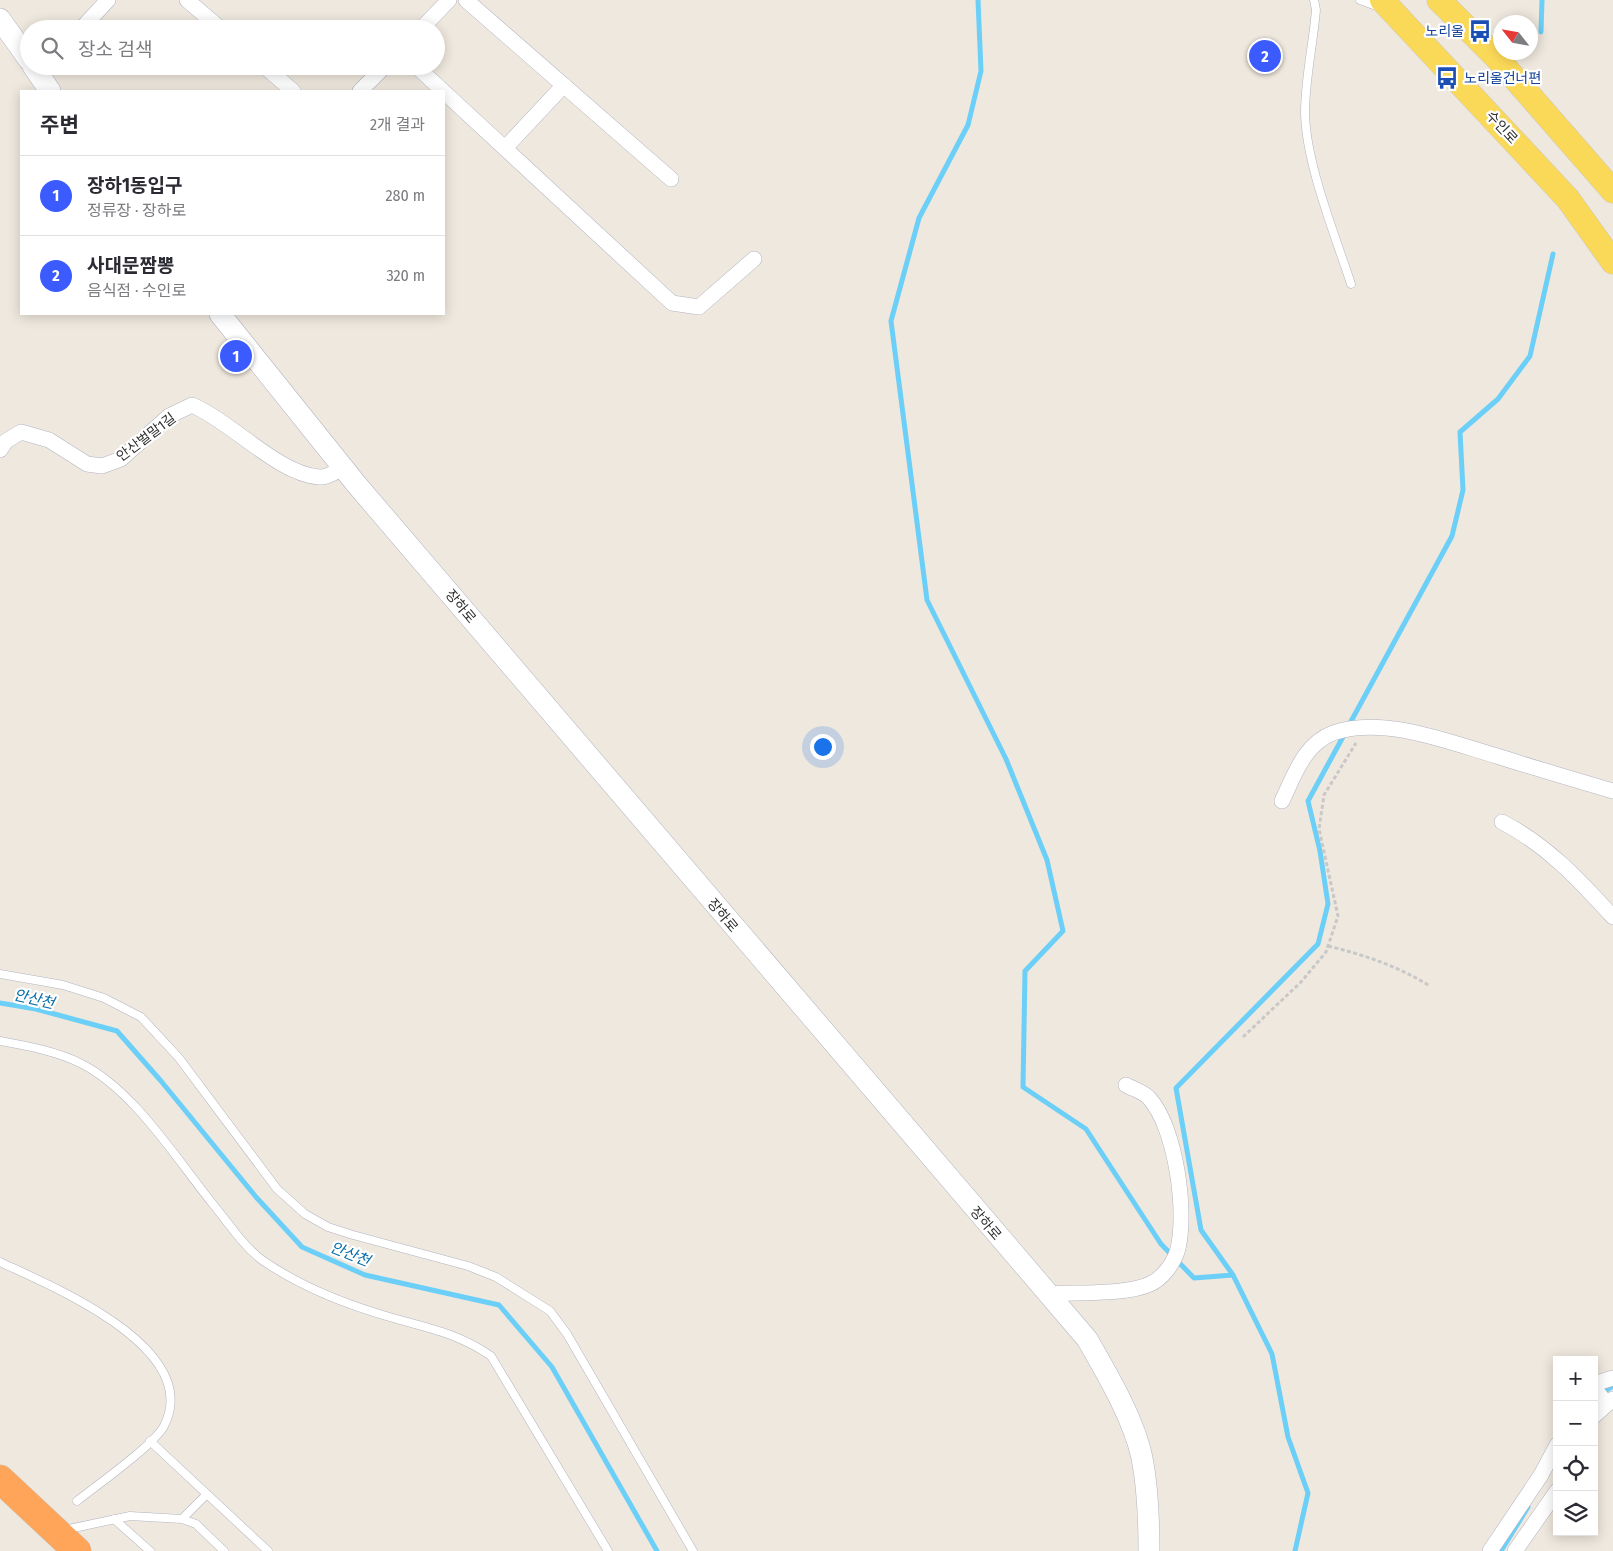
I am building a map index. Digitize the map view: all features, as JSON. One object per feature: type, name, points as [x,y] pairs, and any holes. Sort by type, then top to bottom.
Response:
[{"type":"highway","points":[[0,1479],[77,1551]]},
{"type":"main road","points":[[1439,0],[1496,57],[1613,191]]},
{"type":"main road","name":"수인로","points":[[1388,6],[1568,199],[1613,262]]},
{"type":"street","points":[[89,20],[108,0]]},
{"type":"street","points":[[187,0],[210,20]]},
{"type":"street","points":[[430,20],[449,0]]},
{"type":"street","points":[[466,0],[671,179]]},
{"type":"street","points":[[0,19],[20,46]]},
{"type":"street","points":[[41,75],[49,90]]},
{"type":"street","points":[[274,75],[292,90]]},
{"type":"street","points":[[361,90],[376,75]]},
{"type":"street","points":[[425,75],[441,90]]},
{"type":"street","points":[[504,148],[564,85]]},
{"type":"street","points":[[445,94],[672,303],[699,307],[754,259]]},
{"type":"street","name":"장하로","points":[[221,315],[344,468],[1087,1339],[1118,1395],[1142,1457],[1149,1509],[1148,1551]]},
{"type":"street","name":"안산벌말1길","points":[[0,450],[6,441],[21,432],[49,440],[87,464],[102,466],[121,459],[138,446],[169,416],[192,406],[209,413],[290,469],[320,478],[344,468]]},
{"type":"street","points":[[1282,801],[1308,750],[1332,733],[1362,729],[1392,729],[1425,735],[1613,791]]},
{"type":"street","points":[[1502,822],[1526,834],[1567,867],[1613,917]]},
{"type":"street","points":[[1048,1294],[1126,1291],[1151,1284],[1164,1274],[1177,1252],[1180,1217],[1177,1167],[1168,1130],[1148,1098],[1126,1085]]},
{"type":"street","points":[[1598,1383],[1613,1378]]},
{"type":"street","points":[[1598,1391],[1610,1401],[1598,1412]]},
{"type":"street","points":[[1490,1551],[1541,1475],[1556,1446]]},
{"type":"street","points":[[1515,1551],[1553,1497]]},
{"type":"lane","points":[[1314,0],[1316,10],[1306,85],[1305,115],[1310,149],[1324,202],[1351,284]]},
{"type":"lane","points":[[1360,0],[1388,6]]},
{"type":"lane","points":[[0,974],[63,985],[104,998],[141,1017],[179,1058],[276,1189],[305,1214],[328,1226],[353,1235],[468,1266],[496,1277],[530,1296],[550,1311],[567,1334],[693,1551]]},
{"type":"lane","points":[[0,1041],[56,1054],[81,1063],[111,1084],[150,1122],[213,1204],[260,1258],[292,1279],[334,1298],[392,1318],[436,1328],[470,1342],[491,1356],[608,1551]]},
{"type":"lane","points":[[0,1262],[102,1313],[149,1351],[170,1391],[170,1412],[163,1428],[77,1501]]},
{"type":"lane","points":[[150,1441],[268,1551]]},
{"type":"lane","points":[[182,1519],[207,1494]]},
{"type":"lane","points":[[56,1532],[130,1516],[182,1519],[196,1524],[224,1551]]},
{"type":"lane","points":[[114,1519],[150,1551]]},
{"type":"path","points":[[1243,1036],[1301,982],[1326,952],[1338,916],[1319,829],[1324,796],[1362,729]]},
{"type":"path","points":[[1328,946],[1368,956],[1409,973],[1430,986]]},
{"type":"waterway","points":[[978,0],[981,71],[968,125],[919,218],[891,321],[927,600],[1006,759],[1047,860],[1063,931],[1025,971],[1023,1087],[1086,1129],[1161,1244],[1194,1278],[1233,1275]]},
{"type":"waterway","points":[[1541,32],[1542,0]]},
{"type":"waterway","points":[[1349,725],[1452,536],[1463,490],[1460,432],[1498,399],[1530,356],[1553,254]]},
{"type":"waterway","points":[[1295,1551],[1308,1493],[1288,1437],[1272,1354],[1233,1275],[1201,1230],[1176,1088],[1318,944],[1328,904],[1320,851],[1308,801],[1344,735]]},
{"type":"waterway","name":"안산천","points":[[0,1003],[36,1009],[117,1031],[161,1081],[256,1197],[302,1247],[365,1275],[499,1305],[552,1367],[657,1551]]},
{"type":"waterway","points":[[1600,1394],[1613,1386]]},
{"type":"waterway","points":[[1501,1551],[1528,1507]]},
{"type":"place","name":"노리울","points":[[1480,31]]},
{"type":"place","name":"사대문짬뽕","points":[[1265,56]]},
{"type":"place","name":"노리울건너편","points":[[1447,78]]},
{"type":"place","name":"장하1동입구","points":[[236,356]]}]
